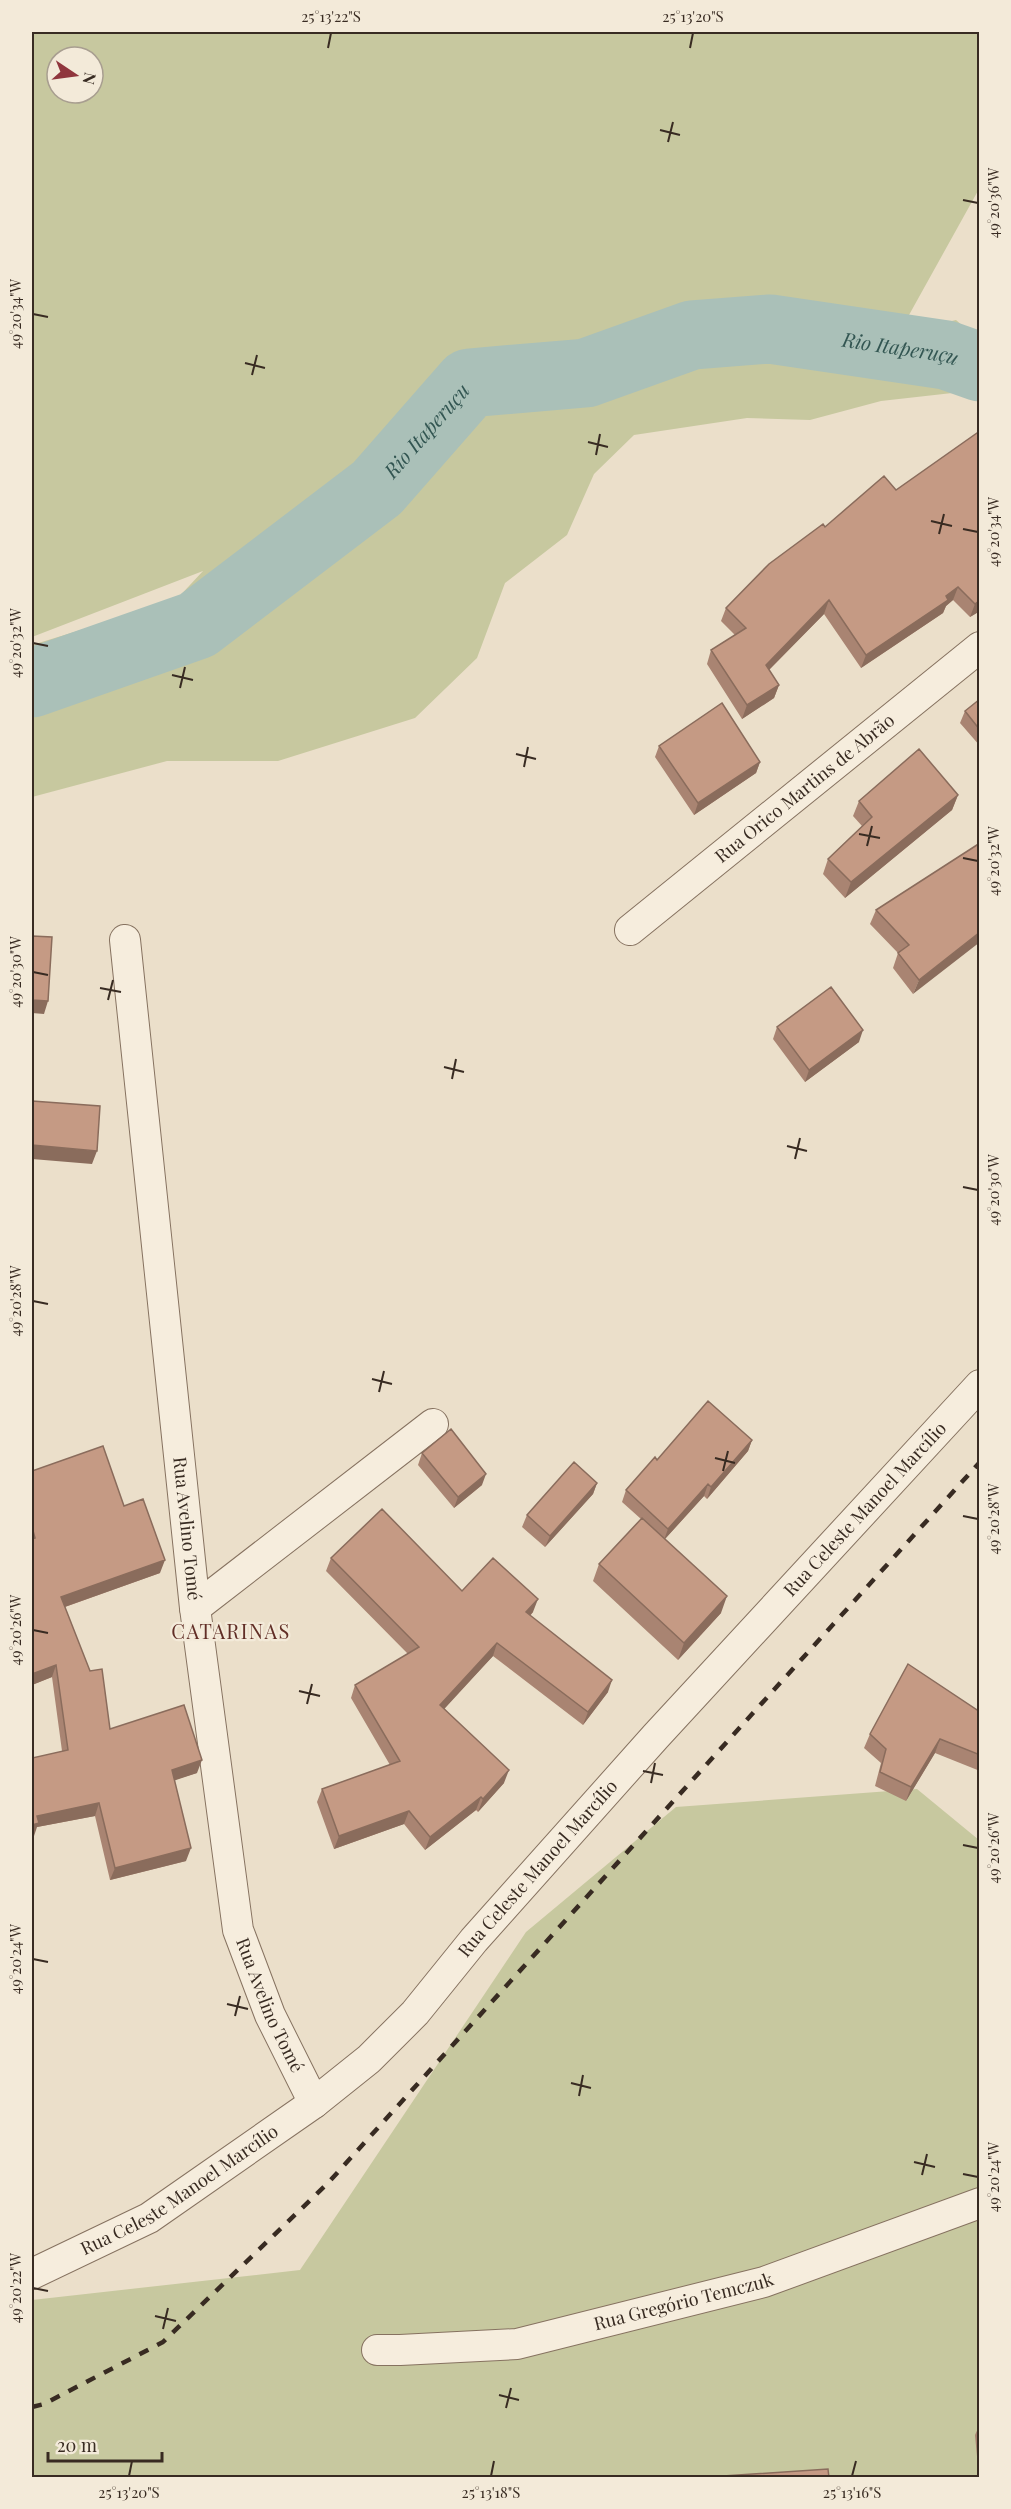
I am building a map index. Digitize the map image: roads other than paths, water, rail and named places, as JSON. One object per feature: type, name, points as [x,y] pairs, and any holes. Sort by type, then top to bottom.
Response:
[{"type":"street","name":"Rua Orico Martins de Abrão","points":[[630,930],[980,647]]},
{"type":"street","name":"Rua Avelino Tomé","points":[[125,940],[195,1608],[238,1930],[270,2015],[314,2103]]},
{"type":"street","name":"Rua Celeste Manoel Marcílio","points":[[32,2274],[149,2218],[314,2103],[369,2059],[415,2013],[474,1940],[656,1736],[980,1385]]},
{"type":"street","points":[[195,1608],[433,1424]]},
{"type":"street","name":"Rua Gregório Temczuk","points":[[376,2350],[517,2344],[764,2282],[980,2204]]},
{"type":"waterway","name":"Rio Itaperuçu","points":[[32,683],[197,625],[377,488],[469,383],[586,373],[692,335],[770,329],[946,355],[980,367]]},
{"type":"railway","points":[[32,2407],[44,2404],[163,2342],[328,2183],[980,1462]]},
{"type":"district","name":"CATARINAS","points":[[231,1632]]}]
